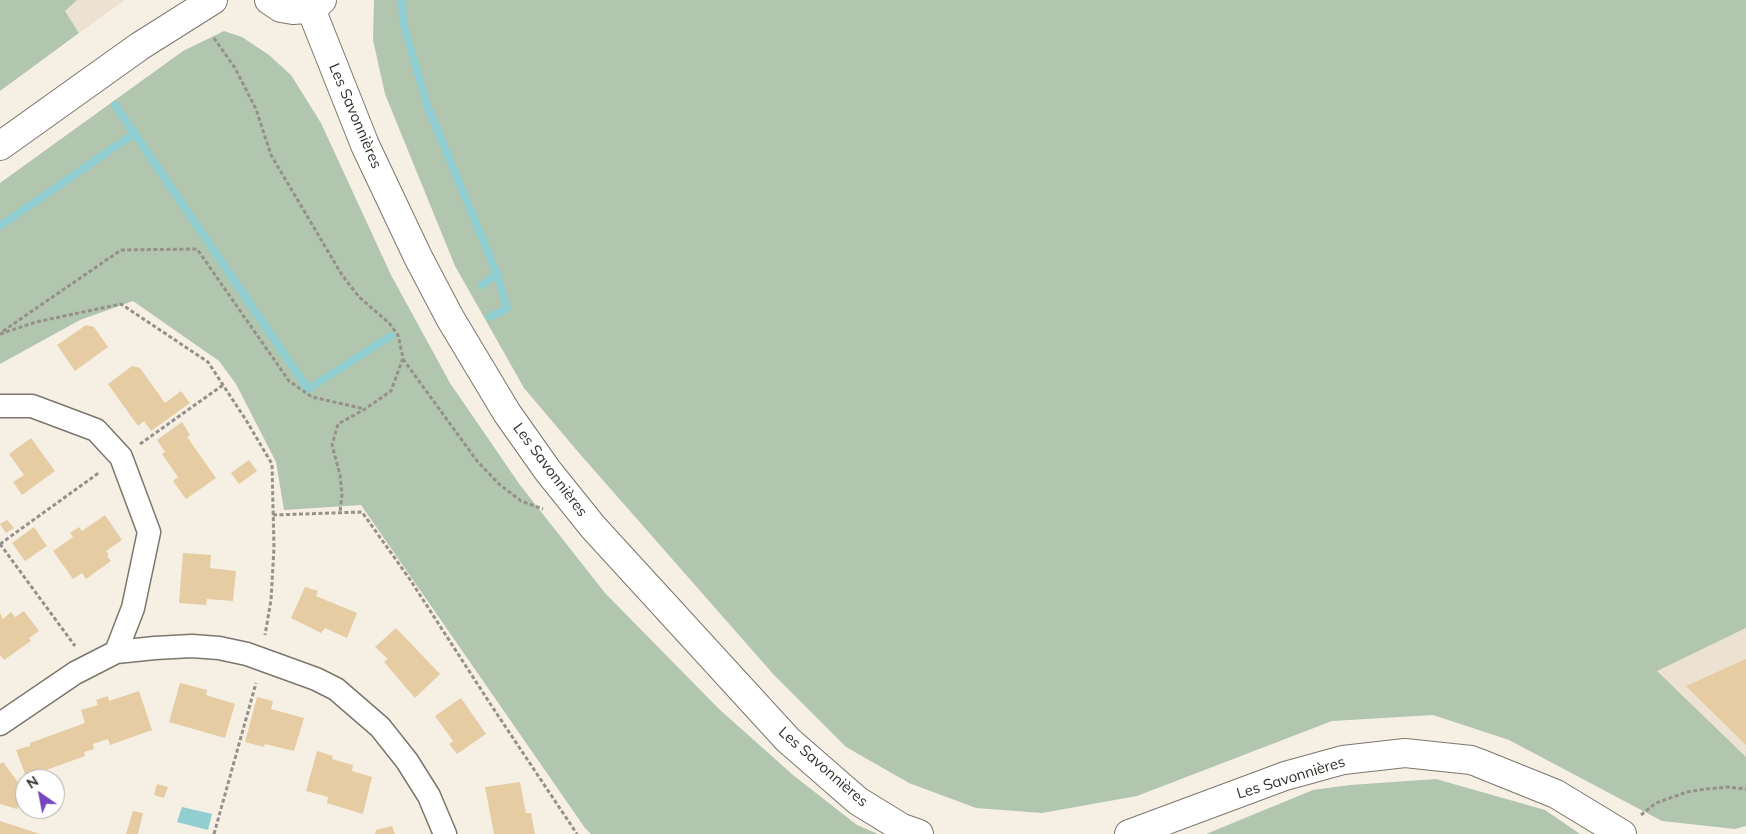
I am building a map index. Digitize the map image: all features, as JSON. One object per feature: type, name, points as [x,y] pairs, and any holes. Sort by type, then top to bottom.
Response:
[{"type":"street","points":[[0,146],[140,46],[213,0]]},
{"type":"street","points":[[269,0],[281,8],[293,10],[317,3]]},
{"type":"street","name":"Les Savonnières","points":[[317,3],[315,19],[365,145],[418,257],[450,318],[507,413],[548,471],[593,527],[788,740],[858,801],[902,828],[919,834]]},
{"type":"street","points":[[0,406],[32,406],[96,430],[121,457],[149,532],[134,608],[116,652]]},
{"type":"street","points":[[0,724],[75,673],[116,652],[192,646],[219,648],[263,659],[316,679],[336,690],[380,727],[407,761],[429,796],[445,834]]},
{"type":"street","name":"Les Savonnières","points":[[1129,834],[1285,776],[1343,760],[1405,753],[1471,760],[1556,794],[1620,833]]},
{"type":"path","points":[[214,38],[235,68],[256,109],[271,155],[342,275],[359,297],[389,322],[398,335],[403,358],[477,460],[494,478],[521,501],[548,511]]},
{"type":"path","points":[[0,333],[121,250],[197,249],[289,381],[312,397],[365,410]]},
{"type":"path","points":[[0,333],[36,322],[121,304],[208,362],[272,464],[272,515],[362,512],[409,578],[577,834]]},
{"type":"path","points":[[340,512],[342,494],[340,475],[332,445],[338,424],[365,410],[391,391],[403,358]]},
{"type":"path","points":[[0,544],[89,666]]},
{"type":"path","points":[[1620,833],[1656,803],[1668,798],[1706,788],[1728,787],[1746,789]]},
{"type":"shaded area","points":[[58,0],[125,0],[79,33]]},
{"type":"shaded area","points":[[1746,628],[1746,757],[1656,671]]},
{"type":"green space","points":[[0,0],[77,0],[65,11],[79,33],[0,91]]},
{"type":"green space","points":[[374,0],[1746,0],[1746,628],[1657,671],[1746,757],[1746,826],[1735,829],[1662,821],[1509,740],[1433,715],[1332,721],[1137,796],[1042,813],[976,808],[909,783],[846,747],[774,675],[524,388],[455,266],[385,94],[373,40]]},
{"type":"green space","points":[[224,31],[242,37],[269,55],[291,75],[321,123],[391,275],[450,383],[520,485],[605,593],[719,709],[793,775],[857,825],[878,834],[591,834],[361,505],[284,510],[276,462],[236,384],[219,361],[133,301],[80,320],[0,364],[0,183],[183,51]]},
{"type":"green space","points":[[1436,779],[1545,810],[1580,834],[1206,834],[1313,790],[1350,785]]},
{"type":"water","points":[[182,807],[212,814],[208,830],[177,822]]},
{"type":"building","points":[[86,325],[94,327],[108,347],[75,371],[57,345]]},
{"type":"building","points":[[132,366],[140,368],[165,403],[181,391],[190,403],[151,431],[144,421],[138,426],[108,384]]},
{"type":"building","points":[[182,422],[190,435],[187,437],[216,478],[186,499],[173,481],[178,477],[162,454],[165,452],[157,440]]},
{"type":"building","points":[[31,438],[55,471],[22,495],[13,482],[24,475],[9,454]]},
{"type":"building","points":[[249,460],[257,471],[239,484],[231,473]]},
{"type":"building","points":[[105,515],[122,540],[106,551],[111,561],[86,579],[82,573],[73,579],[53,551],[73,537],[70,533],[79,527],[82,531]]},
{"type":"building","points":[[7,520],[14,528],[6,533],[0,524]]},
{"type":"building","points":[[34,527],[47,546],[25,561],[12,543]]},
{"type":"building","points":[[183,553],[211,555],[210,568],[236,571],[233,601],[207,599],[206,605],[179,603]]},
{"type":"building","points":[[305,587],[318,591],[316,596],[357,613],[347,638],[325,628],[321,633],[291,618]]},
{"type":"building","points":[[24,611],[39,631],[29,638],[31,641],[4,660],[0,655],[0,613],[3,619],[11,612],[15,617]]},
{"type":"building","points":[[396,628],[440,674],[415,698],[384,662],[388,659],[375,647]]},
{"type":"building","points":[[1746,659],[1746,745],[1686,686]]},
{"type":"building","points":[[180,683],[207,690],[206,695],[235,704],[225,738],[169,722]]},
{"type":"building","points":[[139,691],[152,730],[110,745],[108,739],[93,744],[94,749],[84,752],[85,756],[49,769],[23,769],[16,750],[85,723],[81,710],[98,705],[96,700],[108,696],[109,701]]},
{"type":"building","points":[[257,697],[273,701],[271,709],[304,718],[294,751],[265,744],[264,747],[245,742]]},
{"type":"building","points":[[461,698],[486,734],[457,754],[449,744],[453,741],[435,716]]},
{"type":"building","points":[[317,751],[333,756],[332,759],[353,765],[352,771],[372,777],[363,814],[327,803],[328,797],[306,791]]},
{"type":"building","points":[[3,762],[15,778],[15,808],[0,804],[0,764]]},
{"type":"building","points":[[520,782],[526,813],[531,813],[535,834],[494,834],[485,787]]},
{"type":"building","points":[[157,784],[168,787],[164,798],[154,795]]},
{"type":"building","points":[[133,811],[143,813],[138,834],[126,834]]},
{"type":"building","points":[[0,821],[40,834],[0,834]]},
{"type":"building","points":[[392,826],[395,834],[375,834],[376,830]]},
{"type":"waterway","points":[[402,0],[403,22],[427,105],[497,274],[482,285]]},
{"type":"waterway","points":[[115,105],[308,389],[391,336]]},
{"type":"waterway","points":[[0,226],[135,133]]},
{"type":"waterway","points":[[490,317],[507,308],[497,274]]}]
